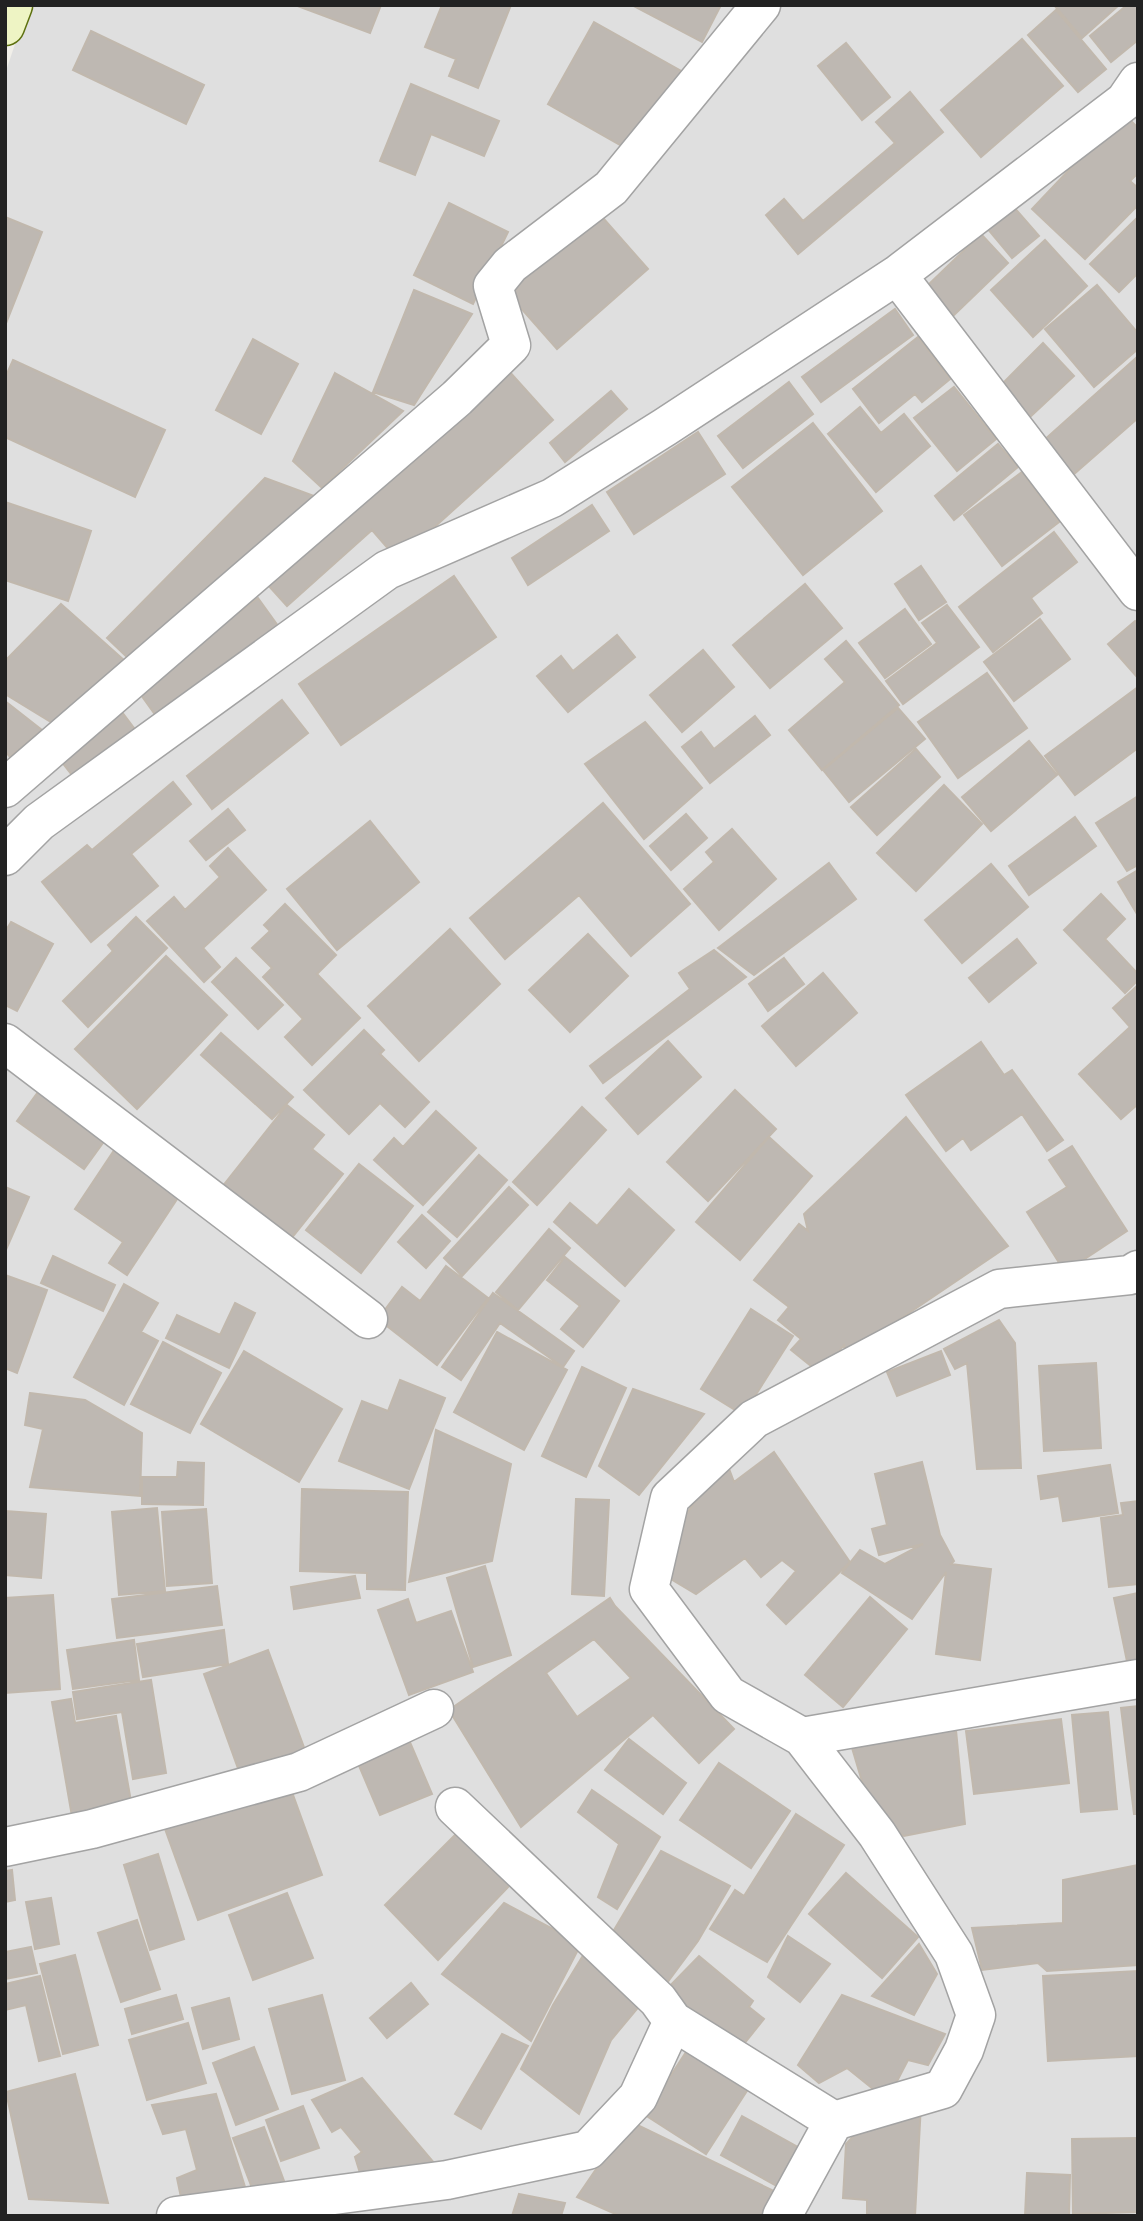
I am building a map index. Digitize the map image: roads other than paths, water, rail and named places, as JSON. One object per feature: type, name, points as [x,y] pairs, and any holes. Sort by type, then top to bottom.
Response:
[{"type":"main road","points":[[5,26],[13,5]]},
{"type":"street","points":[[5,788],[457,398],[511,345],[493,286],[510,265],[611,188],[761,5]]},
{"type":"street","points":[[5,856],[39,822],[387,570],[552,498],[665,427],[897,275],[1133,100]]},
{"type":"street","points":[[897,275],[1138,592]]},
{"type":"street","points":[[5,1042],[368,1319]]},
{"type":"street","points":[[782,2216],[834,2121],[943,2089],[964,2050],[976,2015],[954,1954],[877,1834],[802,1737],[727,1695],[649,1589],[670,1498],[754,1419],[999,1289],[1130,1275],[1138,1270]]},
{"type":"street","points":[[802,1737],[1138,1679]]},
{"type":"street","points":[[5,1847],[92,1829],[299,1772],[434,1709]]},
{"type":"street","points":[[455,1807],[658,2000],[673,2021],[834,2121]]},
{"type":"street","points":[[176,2216],[447,2180],[588,2150],[639,2096],[673,2021]]}]
